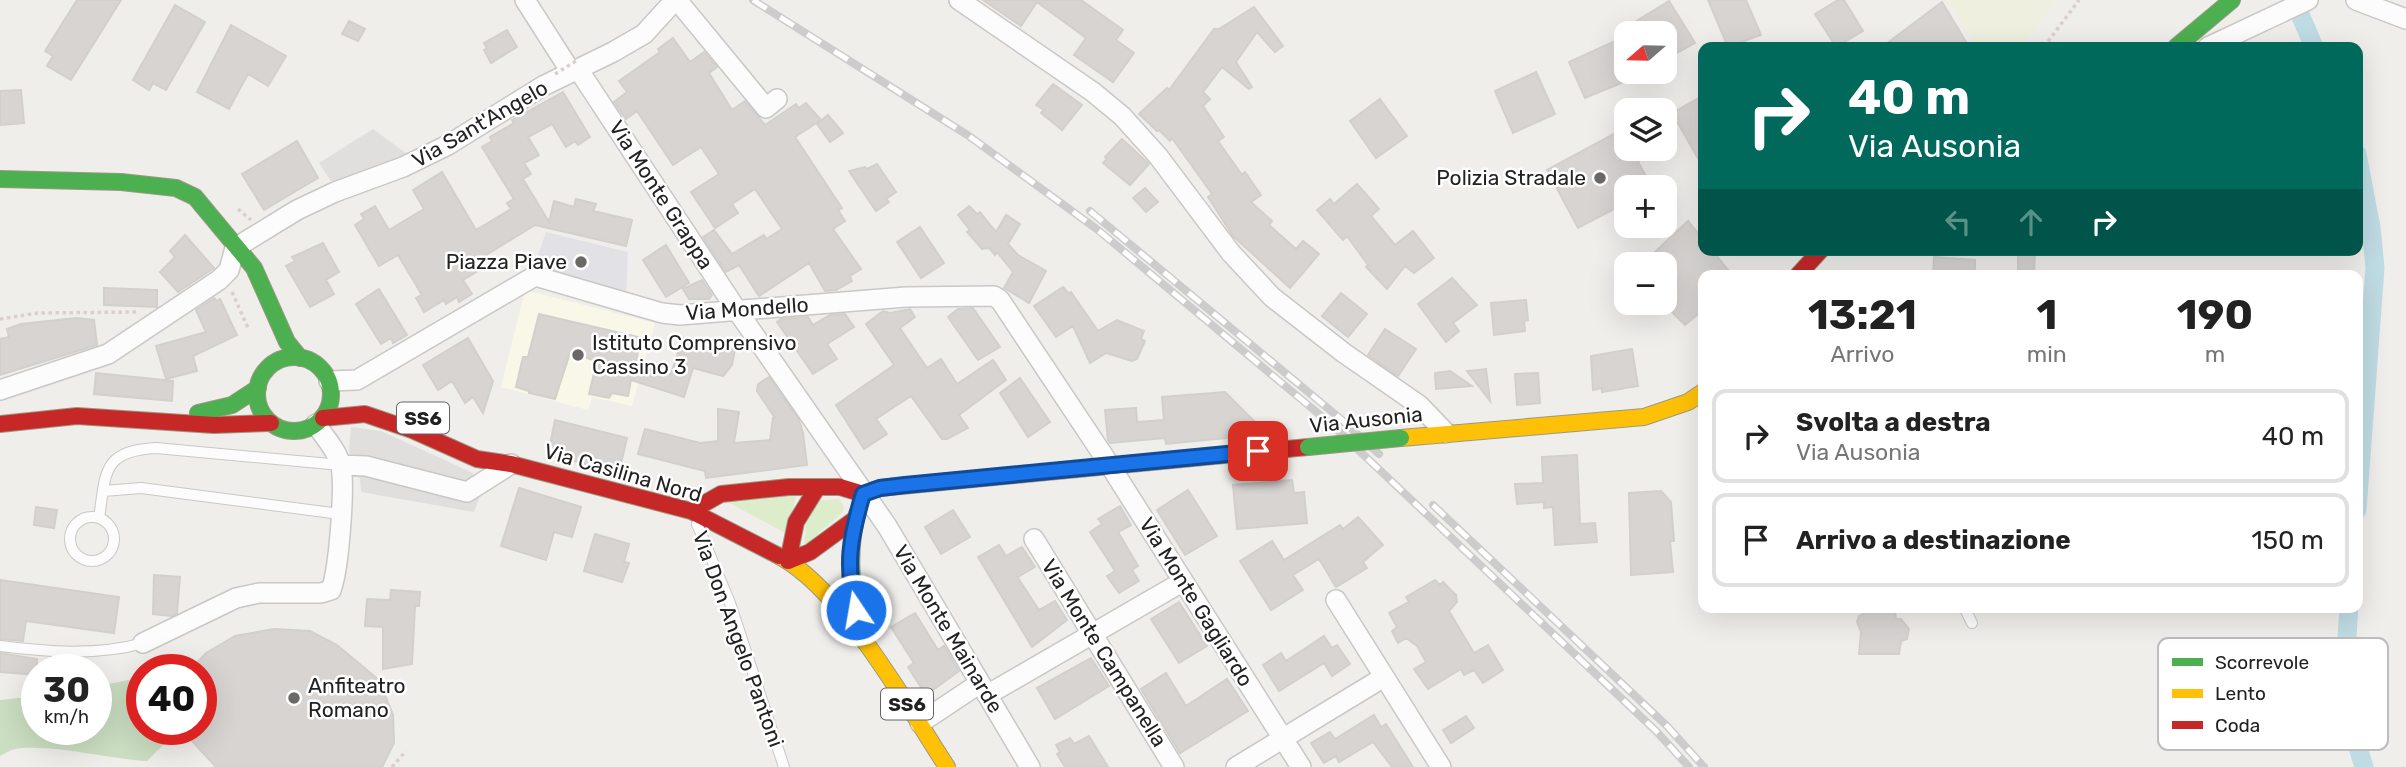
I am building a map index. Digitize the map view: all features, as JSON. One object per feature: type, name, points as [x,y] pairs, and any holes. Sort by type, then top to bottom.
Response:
[{"type":"street","name":"Via Monte Grappa","points":[[525,0],[863,494]]},
{"type":"street","name":"Via Sant'Angelo","points":[[235,248],[298,210],[335,192],[403,167],[448,145],[570,69],[644,34],[676,0]]},
{"type":"street","points":[[676,0],[766,108],[777,99]]},
{"type":"street","points":[[960,0],[1093,92],[1122,116],[1158,156],[1231,253],[1272,297],[1344,353],[1419,405],[1446,433]]},
{"type":"street","points":[[2182,42],[2232,0]]},
{"type":"street","points":[[2219,42],[2308,0]]},
{"type":"street","points":[[2356,0],[2406,19]]},
{"type":"street","points":[[0,179],[121,182],[176,188],[195,197],[254,268],[281,330],[300,358]]},
{"type":"street","points":[[0,390],[108,354],[232,275],[229,271],[235,248]]},
{"type":"street","points":[[1803,270],[1815,256]]},
{"type":"street","name":"Via Mondello","points":[[330,383],[358,380],[535,276],[662,313],[680,314],[906,297],[994,296],[1000,300],[1109,464]]},
{"type":"street","points":[[264,345],[266,371]]},
{"type":"street","points":[[0,424],[53,415],[171,419],[208,425],[271,423],[289,431],[308,429],[320,421],[331,397],[330,383],[318,365],[300,358],[281,360],[266,371],[258,388],[260,407],[271,423]]},
{"type":"street","name":"Via Casilina Nord","points":[[330,383],[347,394],[420,416],[511,464]]},
{"type":"street","points":[[171,419],[222,409],[258,388]]},
{"type":"street","name":"Via Ausonia","points":[[691,511],[721,494],[789,486],[839,487],[863,494],[880,488],[1109,464],[1644,417],[1688,402],[1698,395]]},
{"type":"street","name":"Via Casilina Nord","points":[[320,421],[347,414],[365,414],[412,430],[477,459],[511,464],[691,511],[788,561],[821,591],[865,642],[947,767]]},
{"type":"street","points":[[143,643],[236,598],[259,593],[321,593],[331,590],[336,578],[341,465],[320,421]]},
{"type":"street","points":[[341,465],[366,466],[467,492],[511,464]]},
{"type":"street","name":"Via Monte Gagliardo","points":[[1109,464],[1301,767]]},
{"type":"street","points":[[817,488],[799,511],[790,531],[788,561],[810,552],[855,519]]},
{"type":"street","points":[[863,494],[849,547],[848,572],[865,642]]},
{"type":"street","name":"Via Monte Mainarde","points":[[863,494],[887,526],[1030,767]]},
{"type":"street","name":"Via Monte Campanella","points":[[1034,539],[1174,767]]},
{"type":"street","points":[[920,723],[1093,633],[1182,582]]},
{"type":"street","points":[[1336,600],[1441,767]]},
{"type":"street","points":[[1236,767],[1384,677]]},
{"type":"lane","points":[[99,518],[105,477],[118,456],[131,450],[156,448],[341,465]]},
{"type":"lane","points":[[103,491],[141,488],[340,514]]},
{"type":"lane","name":"Via Don Angelo Pantoni","points":[[691,511],[730,603],[784,767]]},
{"type":"lane","points":[[84,518],[99,518],[113,533],[112,547],[104,558],[84,560],[72,550],[72,528],[84,518]]},
{"type":"lane","points":[[1967,613],[1972,623]]},
{"type":"lane","points":[[0,646],[52,653],[127,648],[143,643]]},
{"type":"path","points":[[2048,42],[2079,0]]},
{"type":"path","points":[[545,80],[570,69]]},
{"type":"path","points":[[233,203],[256,225]]},
{"type":"path","points":[[232,275],[248,328]]},
{"type":"path","points":[[0,319],[38,313],[139,312]]},
{"type":"path","points":[[393,767],[406,751]]},
{"type":"shaded area","points":[[373,129],[407,154],[335,187],[319,163]]},
{"type":"shaded area","name":"Piazza Piave","points":[[546,232],[628,252],[626,299],[532,272]]},
{"type":"shaded area","name":"Istituto Comprensivo Cassino 3","points":[[525,290],[655,323],[632,406],[592,397],[588,410],[501,387]]},
{"type":"shaded area","points":[[351,427],[381,431],[473,473],[472,484],[480,496],[474,512],[361,492],[360,478],[355,476],[349,449]]},
{"type":"green space","points":[[1948,0],[2057,0],[2024,42],[1973,42]]},
{"type":"green space","points":[[797,492],[787,534],[722,499]]},
{"type":"green space","points":[[839,499],[844,507],[843,512],[804,546],[808,504],[812,501]]},
{"type":"green space","points":[[126,680],[126,745],[163,745],[147,761],[44,748],[15,749],[0,756],[0,700],[21,698],[21,745],[112,745],[112,684]]},
{"type":"building","points":[[77,0],[121,0],[71,80],[47,66],[53,56],[45,51]]},
{"type":"building","points":[[983,0],[1081,0],[1123,30],[1116,40],[1134,53],[1113,82],[1074,55],[1086,38],[1037,2],[1021,26]]},
{"type":"building","points":[[1708,0],[1746,0],[1761,35],[1742,42],[1726,42]]},
{"type":"building","points":[[1838,0],[1844,0],[1863,31],[1844,42],[1833,42],[1815,14]]},
{"type":"building","points":[[1669,1],[1695,43],[1677,53],[1677,21],[1636,21]]},
{"type":"building","points":[[1942,2],[1966,42],[1889,42]]},
{"type":"building","points":[[175,5],[205,22],[166,90],[153,83],[149,90],[133,80]]},
{"type":"building","points":[[1254,7],[1283,46],[1275,52],[1257,32],[1236,62],[1252,87],[1249,89],[1222,67],[1203,92],[1210,99],[1203,106],[1224,137],[1218,141],[1242,175],[1245,172],[1261,195],[1251,202],[1272,221],[1269,225],[1296,249],[1303,241],[1319,254],[1290,288],[1233,236],[1208,197],[1212,194],[1172,138],[1170,141],[1139,114],[1167,88],[1169,90],[1214,29],[1219,29]]},
{"type":"building","points":[[349,21],[365,29],[358,41],[342,34]]},
{"type":"building","points":[[231,25],[286,56],[268,86],[248,74],[229,109],[197,92]]},
{"type":"building","points":[[507,30],[517,47],[491,63],[484,50],[487,49],[484,43]]},
{"type":"building","points":[[673,38],[690,62],[704,52],[717,67],[709,73],[732,110],[745,101],[765,125],[796,104],[799,108],[806,103],[821,120],[795,137],[842,208],[838,210],[845,221],[833,229],[861,269],[850,276],[852,281],[836,290],[825,291],[809,263],[759,296],[739,265],[726,272],[703,237],[714,230],[732,254],[764,235],[766,239],[782,229],[755,189],[732,204],[738,213],[715,228],[691,192],[719,174],[701,147],[673,165],[637,111],[626,119],[614,102],[627,92],[619,81],[660,52],[658,49]]},
{"type":"building","points":[[1614,41],[1614,84],[1619,84],[1585,98],[1569,62]]},
{"type":"building","points":[[1536,72],[1555,114],[1513,133],[1495,91]]},
{"type":"building","points":[[1053,84],[1082,105],[1062,130],[1041,113],[1044,110],[1036,105]]},
{"type":"building","points":[[21,90],[24,123],[0,125],[0,91]]},
{"type":"building","points":[[563,92],[590,137],[578,145],[575,141],[566,147],[552,124],[528,137],[539,155],[524,163],[531,174],[523,179],[549,222],[554,201],[574,207],[576,199],[596,204],[593,211],[632,220],[626,246],[535,225],[473,263],[478,271],[463,280],[472,294],[459,302],[457,297],[446,304],[444,300],[424,312],[416,298],[422,295],[398,255],[379,266],[355,225],[364,219],[361,214],[375,206],[389,230],[424,209],[413,190],[442,172],[476,230],[511,209],[507,203],[514,199],[482,147],[492,141],[490,137],[514,123],[512,120]]},
{"type":"building","points":[[1380,99],[1407,136],[1376,158],[1350,121]]},
{"type":"building","points":[[1698,99],[1698,158],[1677,122],[1677,110]]},
{"type":"building","points":[[828,115],[843,133],[830,142],[817,124]]},
{"type":"building","name":"Polizia Stradale","points":[[1614,134],[1614,161],[1638,161],[1645,175],[1614,175],[1614,209],[1578,228],[1547,170]]},
{"type":"building","points":[[1122,139],[1149,164],[1130,185],[1103,163],[1107,159],[1105,157]]},
{"type":"building","points":[[297,141],[318,178],[264,210],[242,174]]},
{"type":"building","points":[[877,164],[896,192],[886,199],[889,202],[876,211],[849,171],[865,167],[867,169]]},
{"type":"building","points":[[1357,184],[1379,209],[1371,216],[1395,245],[1413,231],[1434,258],[1414,273],[1405,266],[1387,289],[1366,267],[1368,265],[1347,236],[1343,240],[1317,210],[1330,199],[1334,204]]},
{"type":"building","points":[[1145,188],[1158,202],[1146,212],[1133,198]]},
{"type":"building","points":[[969,206],[977,214],[980,212],[996,232],[1006,215],[1020,224],[1008,244],[1018,255],[1046,271],[1029,303],[1004,288],[1013,272],[997,252],[995,255],[989,248],[982,249],[967,232],[970,230],[958,215]]},
{"type":"building","points":[[1688,221],[1698,233],[1698,256],[1717,256],[1728,270],[1698,270],[1698,314],[1685,325],[1675,315],[1677,252],[1655,252],[1670,238],[1677,238],[1677,231]]},
{"type":"building","points":[[920,227],[944,263],[921,278],[897,242]]},
{"type":"building","points":[[185,235],[214,268],[178,292],[160,272],[175,257],[170,251]]},
{"type":"building","points":[[323,243],[339,272],[326,280],[334,294],[310,307],[286,266],[295,261],[292,257]]},
{"type":"building","points":[[666,245],[689,283],[666,297],[643,260]]},
{"type":"building","points":[[2018,256],[2035,256],[2034,270],[2018,270]]},
{"type":"building","points":[[1934,257],[1975,260],[1975,270],[1933,270]]},
{"type":"building","points":[[1452,278],[1477,305],[1453,323],[1459,331],[1446,342],[1418,304]]},
{"type":"building","points":[[702,280],[712,295],[709,299],[689,299],[683,289]]},
{"type":"building","points":[[1063,287],[1069,294],[1071,292],[1098,331],[1117,320],[1144,331],[1141,339],[1145,341],[1137,359],[1132,361],[1106,353],[1090,363],[1073,326],[1056,337],[1034,306]]},
{"type":"building","points":[[104,288],[157,290],[157,307],[104,305]]},
{"type":"building","points":[[379,289],[407,335],[393,343],[391,338],[381,344],[356,304]]},
{"type":"building","points":[[1341,293],[1367,314],[1348,337],[1322,316]]},
{"type":"building","points":[[214,298],[217,301],[220,299],[237,335],[193,356],[197,371],[166,379],[156,346],[206,332],[196,310]]},
{"type":"building","points":[[1526,300],[1528,320],[1524,321],[1525,331],[1494,335],[1491,303]]},
{"type":"building","points":[[973,308],[1000,347],[978,360],[948,317],[958,309]]},
{"type":"building","points":[[910,309],[915,317],[900,328],[927,368],[941,359],[957,384],[993,360],[1006,380],[959,415],[968,428],[947,439],[942,439],[911,396],[876,419],[887,434],[864,449],[836,405],[894,365],[866,324],[883,311],[890,313]]},
{"type":"building","points":[[539,314],[642,338],[635,364],[671,374],[683,338],[735,350],[732,365],[723,376],[693,368],[684,397],[631,380],[628,396],[612,393],[609,398],[589,394],[597,361],[570,353],[555,399],[529,393],[516,387],[523,357],[528,357]]},
{"type":"building","points":[[845,314],[854,327],[827,344],[837,359],[813,374],[777,322],[781,319],[808,317],[813,325],[830,315]]},
{"type":"building","points":[[76,318],[94,320],[97,345],[0,375],[0,339],[9,337],[7,329],[21,324]]},
{"type":"building","points":[[1385,329],[1416,349],[1398,376],[1368,355]]},
{"type":"building","points":[[468,338],[493,381],[483,413],[473,397],[465,403],[452,381],[438,390],[423,365]]},
{"type":"building","points":[[1632,349],[1638,386],[1602,392],[1602,388],[1593,390],[1591,356]]},
{"type":"building","points":[[1486,369],[1490,401],[1467,371]]},
{"type":"building","points":[[1450,371],[1472,386],[1436,389],[1435,373]]},
{"type":"building","points":[[96,373],[173,381],[172,401],[94,394]]},
{"type":"building","points":[[1538,373],[1540,403],[1517,405],[1515,374]]},
{"type":"building","points":[[769,377],[799,420],[807,465],[706,478],[705,471],[638,454],[645,429],[700,443],[718,441],[718,409],[739,412],[734,443],[770,440],[775,418],[757,391],[758,384]]},
{"type":"building","points":[[1020,378],[1050,422],[1028,437],[1000,393]]},
{"type":"building","points":[[1225,392],[1267,434],[1166,444],[1165,438],[1110,443],[1108,440],[1105,410],[1136,408],[1137,422],[1164,420],[1162,397]]},
{"type":"building","points":[[555,420],[627,438],[619,472],[548,455]]},
{"type":"building","points":[[1577,455],[1580,524],[1595,523],[1597,542],[1555,545],[1553,507],[1544,508],[1544,502],[1517,504],[1515,484],[1543,483],[1542,457]]},
{"type":"building","points":[[1292,480],[1294,493],[1304,492],[1307,523],[1237,529],[1233,485]]},
{"type":"building","points":[[519,488],[581,507],[572,537],[554,532],[546,560],[501,546]]},
{"type":"building","points":[[1188,490],[1217,536],[1185,555],[1157,510]]},
{"type":"building","points":[[1661,491],[1671,502],[1674,541],[1670,541],[1673,572],[1631,575],[1629,493]]},
{"type":"building","points":[[1120,506],[1131,525],[1118,532],[1138,566],[1132,570],[1139,581],[1119,593],[1107,576],[1115,571],[1090,532],[1102,524],[1098,519]]},
{"type":"building","points":[[36,507],[57,510],[54,528],[34,525]]},
{"type":"building","points":[[953,510],[970,537],[941,554],[925,527]]},
{"type":"building","points":[[1358,517],[1383,545],[1363,562],[1367,568],[1336,587],[1319,559],[1293,575],[1303,590],[1271,610],[1240,561],[1272,541],[1284,560],[1340,525],[1343,529]]},
{"type":"building","points":[[595,534],[629,544],[624,562],[629,563],[622,582],[584,571]]},
{"type":"building","points":[[999,545],[1006,556],[1022,547],[1035,567],[1018,577],[1020,581],[1039,610],[1055,601],[1067,620],[1032,647],[978,557]]},
{"type":"building","points":[[154,575],[180,577],[177,613],[172,616],[153,614]]},
{"type":"building","points":[[0,580],[119,597],[114,633],[26,621],[23,641],[0,639]]},
{"type":"building","points":[[1435,580],[1440,585],[1443,582],[1456,595],[1457,602],[1449,611],[1474,653],[1488,645],[1503,670],[1483,683],[1474,670],[1464,675],[1461,669],[1428,689],[1414,669],[1426,662],[1417,646],[1406,638],[1398,643],[1392,631],[1397,627],[1389,613],[1409,602],[1406,597]]},
{"type":"building","points":[[391,590],[420,592],[419,606],[415,606],[412,664],[383,669],[383,627],[365,626],[367,599],[390,600]]},
{"type":"building","points":[[1179,602],[1207,646],[1179,663],[1151,619]]},
{"type":"building","points":[[915,613],[938,650],[944,646],[959,671],[926,695],[908,667],[914,663],[891,627]]},
{"type":"building","points":[[1865,613],[1895,613],[1896,619],[1901,619],[1909,629],[1907,639],[1901,641],[1899,654],[1859,654],[1859,616]]},
{"type":"building","name":"Anfiteatro Romano","points":[[274,629],[310,631],[337,645],[379,680],[393,715],[394,743],[382,767],[216,767],[196,745],[217,745],[217,654],[205,654],[235,636]]},
{"type":"building","points":[[1324,636],[1332,648],[1337,645],[1350,664],[1332,676],[1324,663],[1279,691],[1263,665],[1281,653],[1286,661]]},
{"type":"building","points":[[0,653],[21,656],[21,674],[0,672]]},
{"type":"building","points":[[1091,658],[1109,686],[1055,719],[1037,688]]},
{"type":"building","points":[[1166,673],[1186,706],[1227,679],[1248,711],[1180,753],[1141,689]]},
{"type":"building","points":[[1374,715],[1381,727],[1386,724],[1413,767],[1392,767],[1373,742],[1339,762],[1336,756],[1324,763],[1311,743],[1330,732],[1335,739]]},
{"type":"building","points":[[1466,716],[1474,728],[1451,743],[1443,730]]},
{"type":"building","points":[[1089,736],[1108,767],[1065,767],[1057,754],[1060,752],[1056,745],[1070,738],[1074,744]]},
{"type":"waterway","points":[[2299,12],[2312,42]]},
{"type":"waterway","points":[[2363,185],[2375,268],[2363,429]]},
{"type":"waterway","points":[[2347,638],[2349,613]]},
{"type":"waterway","points":[[2359,750],[2364,767]]},
{"type":"railway","points":[[753,0],[969,136],[1098,230],[1332,425],[1656,731],[1689,767]]},
{"type":"railway","points":[[1090,211],[1342,420],[1379,454]]},
{"type":"railway","points":[[1433,505],[1667,726],[1704,767]]},
{"type":"traffic: fast","points":[[2182,42],[2232,0]]},
{"type":"traffic: fast","points":[[0,179],[121,182],[176,188],[195,197],[254,268],[287,342],[300,358]]},
{"type":"traffic: fast","points":[[294,357],[308,360],[320,368],[328,380],[331,394],[328,408],[320,420],[308,428],[294,431],[280,428],[268,420],[260,408],[257,394],[260,380],[268,368],[280,360],[294,357]]},
{"type":"traffic: fast","points":[[198,413],[232,405],[258,388]]},
{"type":"traffic: fast","points":[[1308,447],[1401,438]]},
{"type":"traffic: fast","points":[[857,514],[851,563],[857,610],[865,642]]},
{"type":"traffic: slow","points":[[1401,438],[1644,417],[1688,402],[1698,395]]},
{"type":"traffic: slow","points":[[779,556],[803,572],[850,621],[947,767]]},
{"type":"traffic: jam","points":[[1803,270],[1815,256]]},
{"type":"traffic: jam","points":[[323,418],[365,414],[412,430],[477,459],[511,464],[691,511],[779,556]]},
{"type":"traffic: jam","points":[[0,424],[77,416],[214,425],[271,423]]},
{"type":"traffic: jam","points":[[691,511],[721,494],[789,487],[840,487],[863,494],[880,488],[1308,447]]},
{"type":"traffic: jam","points":[[817,488],[796,522],[788,561],[810,552],[855,519]]},
{"type":"place","name":"Polizia Stradale","points":[[1600,178]]},
{"type":"place","name":"Piazza Piave","points":[[581,262]]},
{"type":"place","name":"Istituto Comprensivo Cassino 3","points":[[578,355]]},
{"type":"place","name":"Anfiteatro Romano","points":[[294,698]]},
{"type":"route","points":[[856,610],[848,572],[849,547],[863,494],[880,488],[905,485],[1258,451]]}]
